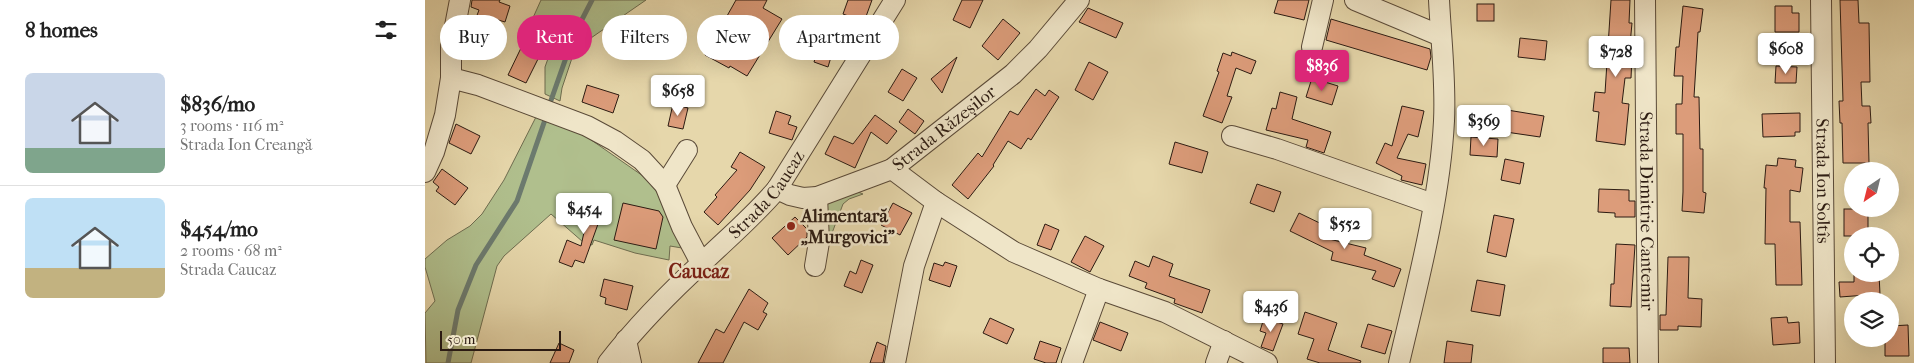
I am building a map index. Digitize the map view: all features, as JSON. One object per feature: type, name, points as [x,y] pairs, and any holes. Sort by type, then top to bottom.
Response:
[{"type":"street","points":[[425,172],[434,152],[445,115],[451,78],[451,47],[460,0]]},
{"type":"street","name":"Strada Caucaz","points":[[607,363],[626,340],[701,263],[763,206],[777,189],[895,0]]},
{"type":"street","name":"Strada Răzeșilor","points":[[777,189],[803,198],[817,197],[892,169],[1013,74],[1038,49],[1079,0]]},
{"type":"street","points":[[1312,47],[1323,0]]},
{"type":"street","points":[[1355,0],[1441,36]]},
{"type":"street","points":[[1399,363],[1433,204],[1444,121],[1444,76],[1439,0]]},
{"type":"street","name":"Strada Dimitrie Cantemir","points":[[1645,0],[1648,363]]},
{"type":"street","name":"Strada Ion Soltîs","points":[[1821,0],[1825,363]]},
{"type":"street","points":[[451,78],[478,85],[557,113],[615,141],[642,160],[665,186],[682,227],[701,263]]},
{"type":"street","points":[[1232,136],[1277,149],[1433,204]]},
{"type":"street","points":[[665,186],[687,150]]},
{"type":"street","points":[[892,169],[936,202],[1014,252],[1099,289],[1165,312],[1267,363]]},
{"type":"street","points":[[815,266],[819,242],[817,197]]},
{"type":"street","points":[[895,363],[915,266],[936,202]]},
{"type":"street","points":[[1072,363],[1099,289]]},
{"type":"street","points":[[626,340],[631,363]]},
{"type":"street","points":[[1216,363],[1224,341]]},
{"type":"green space","points":[[541,0],[646,0],[624,15],[602,15],[602,30],[592,37],[592,15],[534,15]]},
{"type":"green space","points":[[548,60],[571,60],[562,88],[560,101],[545,94],[545,67]]},
{"type":"green space","points":[[537,115],[587,137],[643,176],[660,195],[682,248],[670,246],[669,260],[635,253],[594,240],[592,245],[583,242],[551,214],[504,256],[497,266],[471,363],[426,363],[425,313],[435,301],[425,267],[425,259],[447,240],[470,226],[482,214],[504,180]]},
{"type":"green space","points":[[853,190],[863,194],[849,199],[843,204],[826,249],[825,201]]},
{"type":"building","points":[[472,0],[500,0],[499,2],[510,6],[507,16],[477,15],[479,10],[471,7]]},
{"type":"building","points":[[736,0],[767,0],[763,8],[779,17],[779,24],[769,40],[769,15],[728,15]]},
{"type":"building","points":[[848,0],[872,0],[867,15],[843,14]]},
{"type":"building","points":[[962,0],[983,0],[970,28],[953,20]]},
{"type":"building","points":[[1278,0],[1309,0],[1304,20],[1274,13]]},
{"type":"building","points":[[1611,0],[1630,0],[1629,23],[1632,23],[1629,56],[1632,56],[1631,78],[1625,78],[1622,103],[1629,104],[1625,145],[1596,141],[1599,112],[1593,111],[1595,92],[1605,93]]},
{"type":"building","points":[[1840,0],[1858,0],[1859,23],[1869,23],[1870,82],[1861,82],[1862,106],[1870,106],[1871,123],[1868,123],[1869,162],[1843,163],[1842,123],[1840,123],[1839,101],[1843,101]]},
{"type":"building","points":[[1477,4],[1494,4],[1494,21],[1477,21]]},
{"type":"building","points":[[1683,6],[1703,9],[1700,32],[1698,32],[1694,97],[1699,97],[1700,149],[1703,149],[1703,192],[1706,193],[1704,213],[1682,211],[1683,134],[1676,134],[1676,104],[1682,104],[1683,76],[1674,76],[1676,47],[1679,47]]},
{"type":"building","points":[[1775,6],[1792,6],[1792,13],[1799,13],[1799,32],[1775,32]]},
{"type":"building","points":[[1088,8],[1123,23],[1116,38],[1079,22]]},
{"type":"building","points":[[1003,19],[1020,33],[998,60],[982,46]]},
{"type":"building","points":[[1331,19],[1430,49],[1431,57],[1427,70],[1326,40]]},
{"type":"building","points":[[1520,38],[1547,41],[1545,60],[1518,57]]},
{"type":"building","points":[[1232,52],[1256,61],[1251,74],[1236,68],[1227,96],[1232,97],[1222,123],[1203,116],[1219,72],[1217,71],[1223,53],[1231,56]]},
{"type":"building","points":[[517,56],[517,60],[538,60],[526,83],[508,75]]},
{"type":"building","points":[[957,57],[942,93],[931,79]]},
{"type":"building","points":[[714,60],[757,60],[747,76],[730,66],[729,68]]},
{"type":"building","points":[[815,60],[830,60],[828,67],[814,62]]},
{"type":"building","points":[[1089,62],[1108,72],[1093,100],[1075,90]]},
{"type":"building","points":[[1776,66],[1797,67],[1796,83],[1775,83]]},
{"type":"building","points":[[902,69],[917,78],[903,101],[888,92]]},
{"type":"building","points":[[1312,78],[1338,86],[1332,105],[1306,97]]},
{"type":"building","points":[[587,85],[619,95],[613,113],[582,102]]},
{"type":"building","points":[[1036,89],[1045,96],[1049,90],[1059,97],[1031,140],[1028,138],[1021,149],[1008,141],[994,166],[968,199],[952,185],[978,153],[982,157],[1010,111],[1018,115]]},
{"type":"building","points":[[1280,92],[1297,97],[1292,119],[1331,132],[1324,153],[1306,147],[1308,140],[1266,130],[1272,108],[1276,109]]},
{"type":"building","points":[[673,104],[688,108],[683,129],[668,126]]},
{"type":"building","points":[[1402,106],[1424,111],[1418,137],[1408,134],[1397,158],[1426,164],[1422,185],[1401,180],[1402,176],[1376,163],[1385,143],[1392,146]]},
{"type":"building","points":[[908,109],[924,121],[915,134],[899,122]]},
{"type":"building","points":[[1501,109],[1544,116],[1540,137],[1499,131]]},
{"type":"building","points":[[776,111],[791,116],[788,124],[797,127],[792,140],[769,133]]},
{"type":"building","points":[[1800,113],[1800,132],[1795,132],[1795,136],[1763,137],[1762,114]]},
{"type":"building","points":[[875,115],[897,131],[887,144],[871,132],[855,168],[825,154],[834,136],[853,144]]},
{"type":"building","points":[[456,124],[480,136],[471,154],[449,143]]},
{"type":"building","points":[[1471,137],[1498,139],[1497,157],[1470,155]]},
{"type":"building","points":[[1175,142],[1208,152],[1202,173],[1169,164]]},
{"type":"building","points":[[740,152],[765,167],[750,190],[718,225],[704,212],[717,197],[715,195],[737,170],[731,167]]},
{"type":"building","points":[[1778,158],[1796,160],[1795,167],[1803,168],[1800,192],[1790,190],[1790,222],[1800,222],[1802,285],[1776,285],[1775,244],[1765,244],[1766,188],[1764,188],[1766,165],[1777,166]]},
{"type":"building","points":[[1505,159],[1524,163],[1520,184],[1501,180]]},
{"type":"building","points":[[442,169],[468,188],[455,205],[436,191],[439,187],[433,182]]},
{"type":"building","points":[[1257,184],[1281,192],[1274,212],[1250,203]]},
{"type":"building","points":[[1599,189],[1629,190],[1629,201],[1635,201],[1635,217],[1615,217],[1615,213],[1598,212]]},
{"type":"building","points":[[592,196],[607,199],[584,263],[575,260],[572,267],[559,262],[567,240],[581,246]]},
{"type":"building","points":[[623,203],[659,211],[663,217],[656,249],[614,240]]},
{"type":"building","points":[[893,203],[912,213],[900,235],[881,225]]},
{"type":"building","points":[[1299,213],[1330,228],[1325,238],[1366,248],[1364,255],[1401,269],[1394,287],[1372,279],[1376,271],[1331,260],[1333,252],[1290,231]]},
{"type":"building","points":[[1494,215],[1514,219],[1506,257],[1487,252]]},
{"type":"building","points":[[795,217],[807,229],[807,237],[788,255],[772,238]]},
{"type":"building","points":[[1844,218],[1868,218],[1868,227],[1844,227]]},
{"type":"building","points":[[1045,224],[1059,230],[1051,250],[1037,245]]},
{"type":"building","points":[[1085,236],[1104,246],[1090,272],[1071,262]]},
{"type":"building","points":[[1616,244],[1635,245],[1631,307],[1610,306],[1611,284],[1614,284]]},
{"type":"building","points":[[1153,256],[1173,264],[1169,276],[1210,290],[1202,313],[1174,303],[1175,299],[1145,288],[1147,283],[1129,276],[1135,261],[1149,267]]},
{"type":"building","points":[[1668,257],[1689,257],[1688,298],[1702,299],[1701,327],[1678,326],[1678,330],[1660,330],[1660,315],[1666,315]]},
{"type":"building","points":[[861,260],[873,265],[862,293],[844,286],[850,271],[856,274]]},
{"type":"building","points":[[945,262],[957,266],[950,287],[929,280],[934,263],[943,266]]},
{"type":"building","points":[[604,279],[633,286],[627,310],[605,304],[606,298],[600,296]]},
{"type":"building","points":[[1477,280],[1505,285],[1500,316],[1471,311]]},
{"type":"building","points":[[1839,282],[1879,282],[1880,292],[1844,292],[1844,297],[1840,297]]},
{"type":"building","points":[[749,289],[768,303],[763,312],[767,314],[758,330],[744,322],[723,363],[698,363],[716,329],[724,333]]},
{"type":"building","points":[[1305,312],[1337,323],[1328,350],[1361,361],[1360,363],[1320,363],[1307,359],[1314,339],[1298,334]]},
{"type":"building","points":[[1787,317],[1788,323],[1799,322],[1800,343],[1773,345],[1771,318]]},
{"type":"building","points":[[990,318],[1014,329],[1007,344],[983,333]]},
{"type":"building","points":[[1264,318],[1283,324],[1273,351],[1261,347],[1266,333],[1260,331]]},
{"type":"building","points":[[1100,322],[1128,333],[1121,351],[1093,340]]},
{"type":"building","points":[[1368,324],[1392,331],[1385,354],[1361,347]]},
{"type":"building","points":[[1908,325],[1909,356],[1885,356],[1885,347],[1899,347],[1899,326]]},
{"type":"building","points":[[1040,341],[1061,348],[1056,363],[1046,363],[1034,359]]},
{"type":"building","points":[[1447,341],[1473,345],[1471,363],[1444,363]]},
{"type":"building","points":[[877,342],[886,346],[883,363],[870,363]]},
{"type":"building","points":[[559,343],[574,350],[569,363],[550,363]]},
{"type":"building","points":[[1603,348],[1629,348],[1630,363],[1603,363]]},
{"type":"waterway","points":[[549,106],[574,35],[592,0]]},
{"type":"waterway","points":[[448,363],[458,310],[476,265],[517,201],[547,114]]},
{"type":"place","name":"Alimentară „Murgovici”","points":[[791,226]]},
{"type":"district","name":"Caucaz","points":[[699,271]]}]
